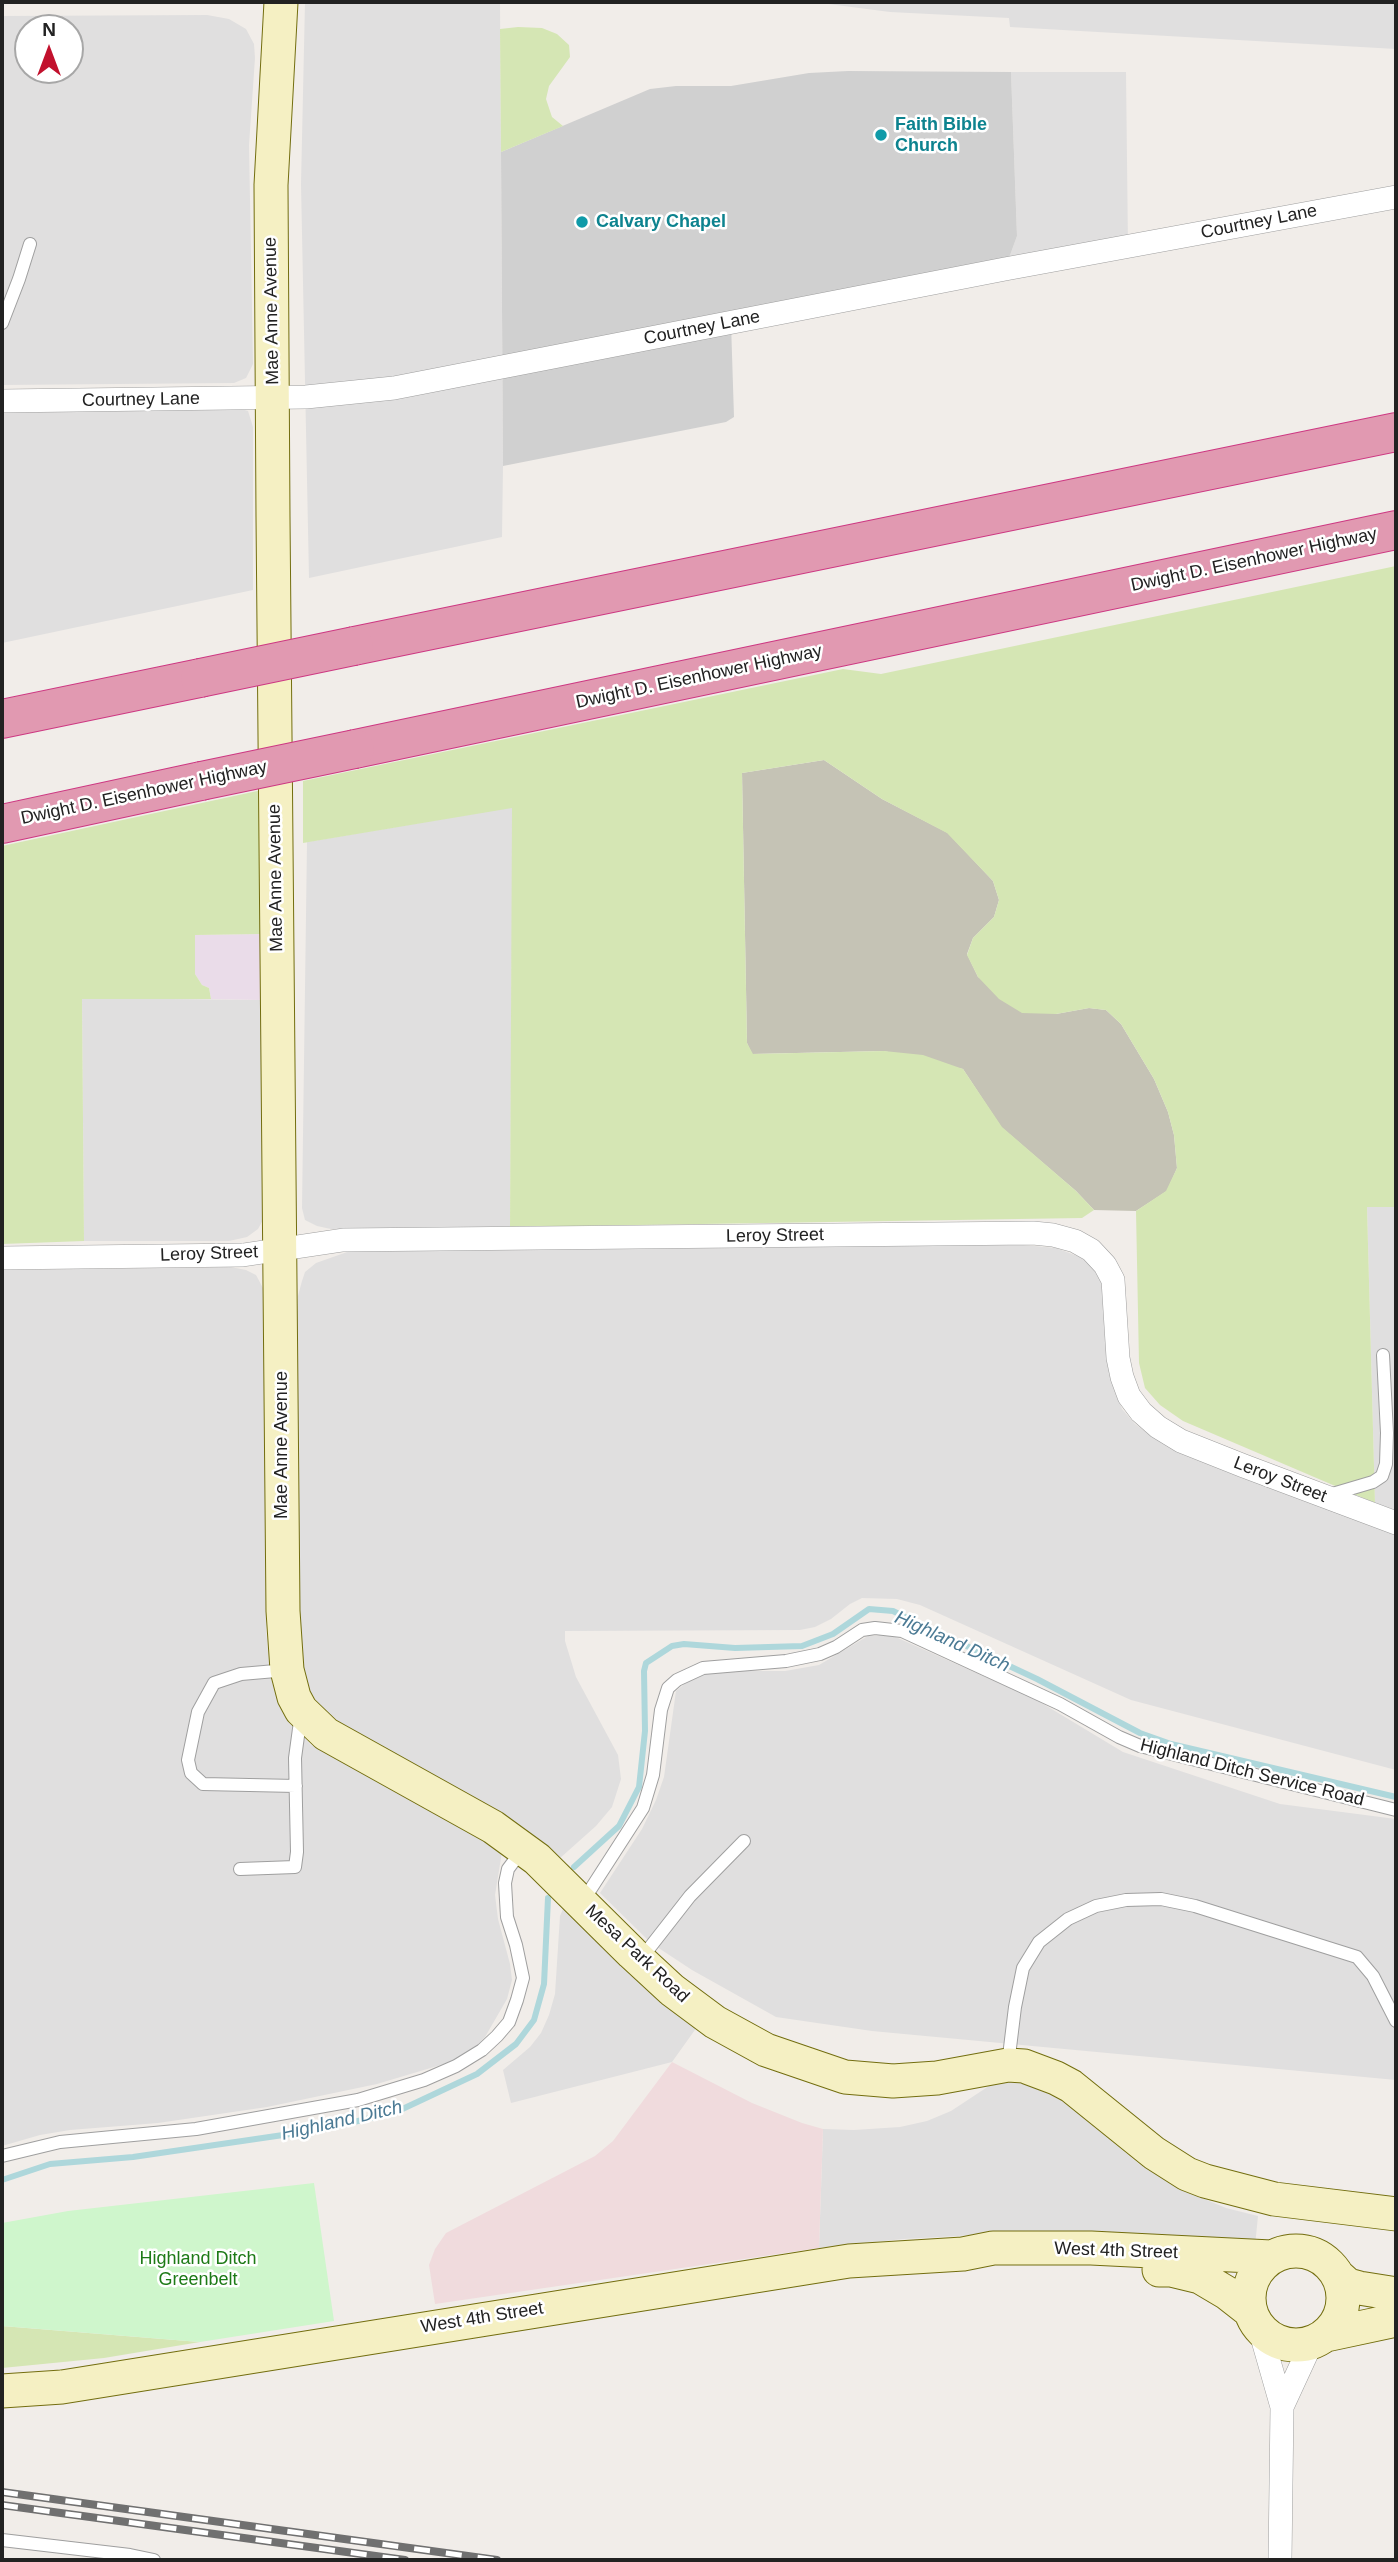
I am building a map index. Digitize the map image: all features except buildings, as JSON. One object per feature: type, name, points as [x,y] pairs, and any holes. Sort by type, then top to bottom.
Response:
[{"type":"highway","points":[[2,719],[1396,432]]},
{"type":"highway","name":"Dwight D. Eisenhower Highway","points":[[2,824],[1396,530]]},
{"type":"street","name":"Mae Anne Avenue","points":[[281,2],[271,185],[283,1623],[287,1670],[301,1710]]},
{"type":"street","name":"Courtney Lane","points":[[2,401],[273,398],[358,393],[1396,197]]},
{"type":"street","name":"Leroy Street","points":[[2,1258],[227,1255],[343,1240],[1034,1233],[1052,1235],[1075,1241],[1091,1250],[1105,1265],[1113,1280],[1122,1377],[1129,1396],[1141,1412],[1158,1427],[1181,1441],[1396,1523]]},
{"type":"street","name":"Mesa Park Road","points":[[301,1710],[326,1734],[467,1812],[524,1849],[672,1990],[726,2029],[766,2050],[821,2070],[867,2080],[916,2081],[1008,2064],[1040,2071],[1071,2086],[1154,2153],[1187,2174],[1274,2199],[1396,2214]]},
{"type":"street","name":"West 4th Street","points":[[2,2391],[62,2386],[849,2261],[963,2254],[993,2248],[1091,2248],[1271,2258]]},
{"type":"street","points":[[1280,2560],[1282,2407],[1248,2296],[1251,2281],[1259,2268],[1271,2258],[1285,2251],[1301,2250],[1329,2263],[1348,2285],[1396,2294]]},
{"type":"street","name":"West 4th Street","points":[[963,2254],[993,2266],[1045,2271],[1171,2270],[1200,2277],[1227,2293],[1255,2321]]},
{"type":"street","points":[[1282,2407],[1319,2339],[1337,2322],[1343,2307],[1343,2291],[1338,2276]]},
{"type":"street","points":[[1255,2321],[1271,2339],[1298,2345],[1396,2320]]},
{"type":"lane","points":[[2,323],[30,244]]},
{"type":"lane","points":[[1325,1496],[1373,1482],[1381,1476],[1386,1464],[1387,1433],[1382,1355]]},
{"type":"lane","name":"Highland Ditch Service Road","points":[[582,1902],[633,1826],[646,1801],[653,1775],[661,1710],[668,1688],[677,1680],[703,1668],[806,1658],[836,1647],[862,1630],[875,1628],[902,1631],[1060,1704],[1140,1746],[1396,1810]]},
{"type":"lane","points":[[287,1670],[242,1674],[214,1683],[198,1712],[188,1760],[191,1773],[203,1784],[296,1786]]},
{"type":"lane","points":[[240,1869],[295,1867],[295,1758],[301,1710]]},
{"type":"lane","points":[[639,1960],[691,1896],[744,1841]]},
{"type":"lane","points":[[2,2156],[60,2142],[196,2129],[358,2100],[424,2080],[456,2066],[482,2050],[497,2036],[509,2022],[517,2000],[523,1978],[507,1917],[505,1883],[508,1869],[524,1849]]},
{"type":"lane","points":[[1008,2064],[1023,1968],[1039,1942],[1068,1919],[1096,1906],[1126,1900],[1161,1899],[1195,1906],[1357,1957],[1373,1976],[1396,2021]]},
{"type":"lane","points":[[2,2540],[155,2560]]},
{"type":"shaded area","points":[[305,2],[500,2],[502,537],[309,578],[301,184]]},
{"type":"shaded area","points":[[813,2],[1396,2],[1396,49],[1010,27],[1009,18],[890,12]]},
{"type":"shaded area","points":[[207,15],[229,19],[246,29],[254,44],[255,58],[249,145],[253,364],[246,378],[234,383],[2,385],[2,16],[14,16],[14,84],[84,84],[84,16]]},
{"type":"shaded area","points":[[1011,72],[1126,72],[1128,247],[1005,269],[1017,236]]},
{"type":"shaded area","points":[[1011,72],[1017,236],[1005,269],[731,323],[734,417],[726,422],[503,466],[501,152],[650,89],[731,86],[809,73]]},
{"type":"shaded area","points":[[238,408],[248,411],[253,427],[253,590],[2,643],[2,410]]},
{"type":"shaded area","points":[[824,760],[882,799],[948,833],[993,881],[999,900],[994,917],[973,938],[967,954],[978,977],[1056,1014],[1089,1008],[1106,1010],[1121,1024],[1154,1079],[1168,1112],[1174,1135],[1177,1168],[1167,1191],[1136,1211],[1094,1210],[1076,1191],[1001,1127],[963,1069],[884,1051],[752,1054],[747,1043],[742,773]]},
{"type":"shaded area","points":[[513,807],[510,1227],[331,1229],[317,1226],[305,1220],[302,1208],[307,842]]},
{"type":"shaded area","points":[[262,934],[262,1000],[211,999],[209,988],[202,985],[195,974],[195,935]]},
{"type":"shaded area","points":[[82,998],[262,1000],[264,1218],[258,1229],[247,1237],[229,1241],[84,1241]]},
{"type":"shaded area","points":[[1367,1207],[1396,1207],[1396,1511],[1375,1503]]},
{"type":"shaded area","points":[[1012,1244],[1056,1248],[1080,1257],[1094,1268],[1103,1283],[1109,1374],[1122,1409],[1135,1424],[1150,1435],[1396,1534],[1396,1770],[1131,1700],[920,1605],[897,1599],[862,1598],[831,1619],[815,1627],[800,1630],[565,1631],[565,1641],[576,1677],[618,1755],[621,1779],[612,1807],[596,1826],[559,1859],[330,1721],[306,1692],[299,1645],[296,1327],[302,1281],[305,1272],[316,1263],[350,1251]]},
{"type":"shaded area","points":[[231,1267],[256,1275],[264,1290],[266,1629],[270,1675],[278,1701],[311,1745],[445,1817],[502,1852],[495,1895],[512,1980],[507,1999],[485,2037],[473,2050],[454,2061],[377,2084],[267,2107],[158,2123],[70,2130],[2,2146],[2,1270]]},
{"type":"shaded area","points":[[891,1635],[1035,1699],[1123,1752],[1280,1804],[1396,1819],[1396,2080],[872,2031],[776,2017],[692,1970],[651,1943],[600,1893],[642,1829],[656,1800],[664,1777],[676,1691],[693,1677],[711,1671],[785,1671],[819,1665],[868,1636]]},
{"type":"shaded area","points":[[568,1906],[697,2027],[672,2062],[511,2103],[503,2070],[530,2047],[541,2033],[549,2015],[555,1994],[560,1916]]},
{"type":"shaded area","points":[[672,2062],[752,2103],[823,2129],[819,2248],[435,2304],[429,2265],[435,2249],[446,2233],[595,2156],[613,2141]]},
{"type":"shaded area","points":[[1016,2079],[1050,2090],[1138,2163],[1166,2180],[1226,2208],[1258,2216],[1255,2246],[1011,2233],[903,2239],[819,2248],[823,2129],[900,2127],[927,2121],[951,2111],[992,2084]]},
{"type":"green space","points":[[542,28],[557,34],[569,45],[570,57],[549,86],[546,99],[552,117],[563,126],[501,152],[500,29]]},
{"type":"green space","points":[[1396,566],[1396,1207],[1367,1207],[1375,1503],[1183,1421],[1160,1405],[1145,1388],[1139,1363],[1136,1211],[1166,1191],[1177,1168],[1174,1135],[1168,1112],[1154,1079],[1121,1024],[1106,1010],[1089,1008],[1056,1014],[1022,1013],[999,999],[978,977],[967,955],[973,938],[994,917],[999,900],[993,881],[947,833],[882,799],[824,760],[742,773],[747,1043],[753,1054],[884,1051],[923,1055],[963,1069],[1002,1127],[1094,1210],[1082,1218],[510,1227],[512,808],[303,843],[303,781],[843,669],[881,674]]},
{"type":"green space","points":[[262,790],[262,934],[195,935],[195,974],[202,985],[209,988],[211,999],[82,999],[84,1241],[2,1244],[2,846]]},
{"type":"green space","name":"Highland Ditch Greenbelt","points":[[314,2183],[334,2321],[200,2342],[2,2326],[2,2223],[68,2211]]},
{"type":"green space","points":[[2,2326],[200,2342],[104,2358],[2,2368]]},
{"type":"waterway","name":"Highland Ditch","points":[[574,1867],[619,1826],[639,1787],[645,1731],[646,1663],[672,1646],[684,1644],[735,1648],[802,1646],[833,1634],[869,1609],[893,1611],[1037,1679],[1140,1733],[1171,1744],[1396,1797]]},
{"type":"waterway","name":"Highland Ditch","points":[[2,2180],[50,2164],[133,2157],[324,2129],[396,2112],[477,2074],[516,2044],[534,2020],[544,1984],[548,1898]]},
{"type":"railway","points":[[2,2492],[497,2560]]},
{"type":"railway","points":[[2,2505],[405,2560]]},
{"type":"place","name":"Faith Bible Church","points":[[881,135]]},
{"type":"place","name":"Calvary Chapel","points":[[582,222]]}]
